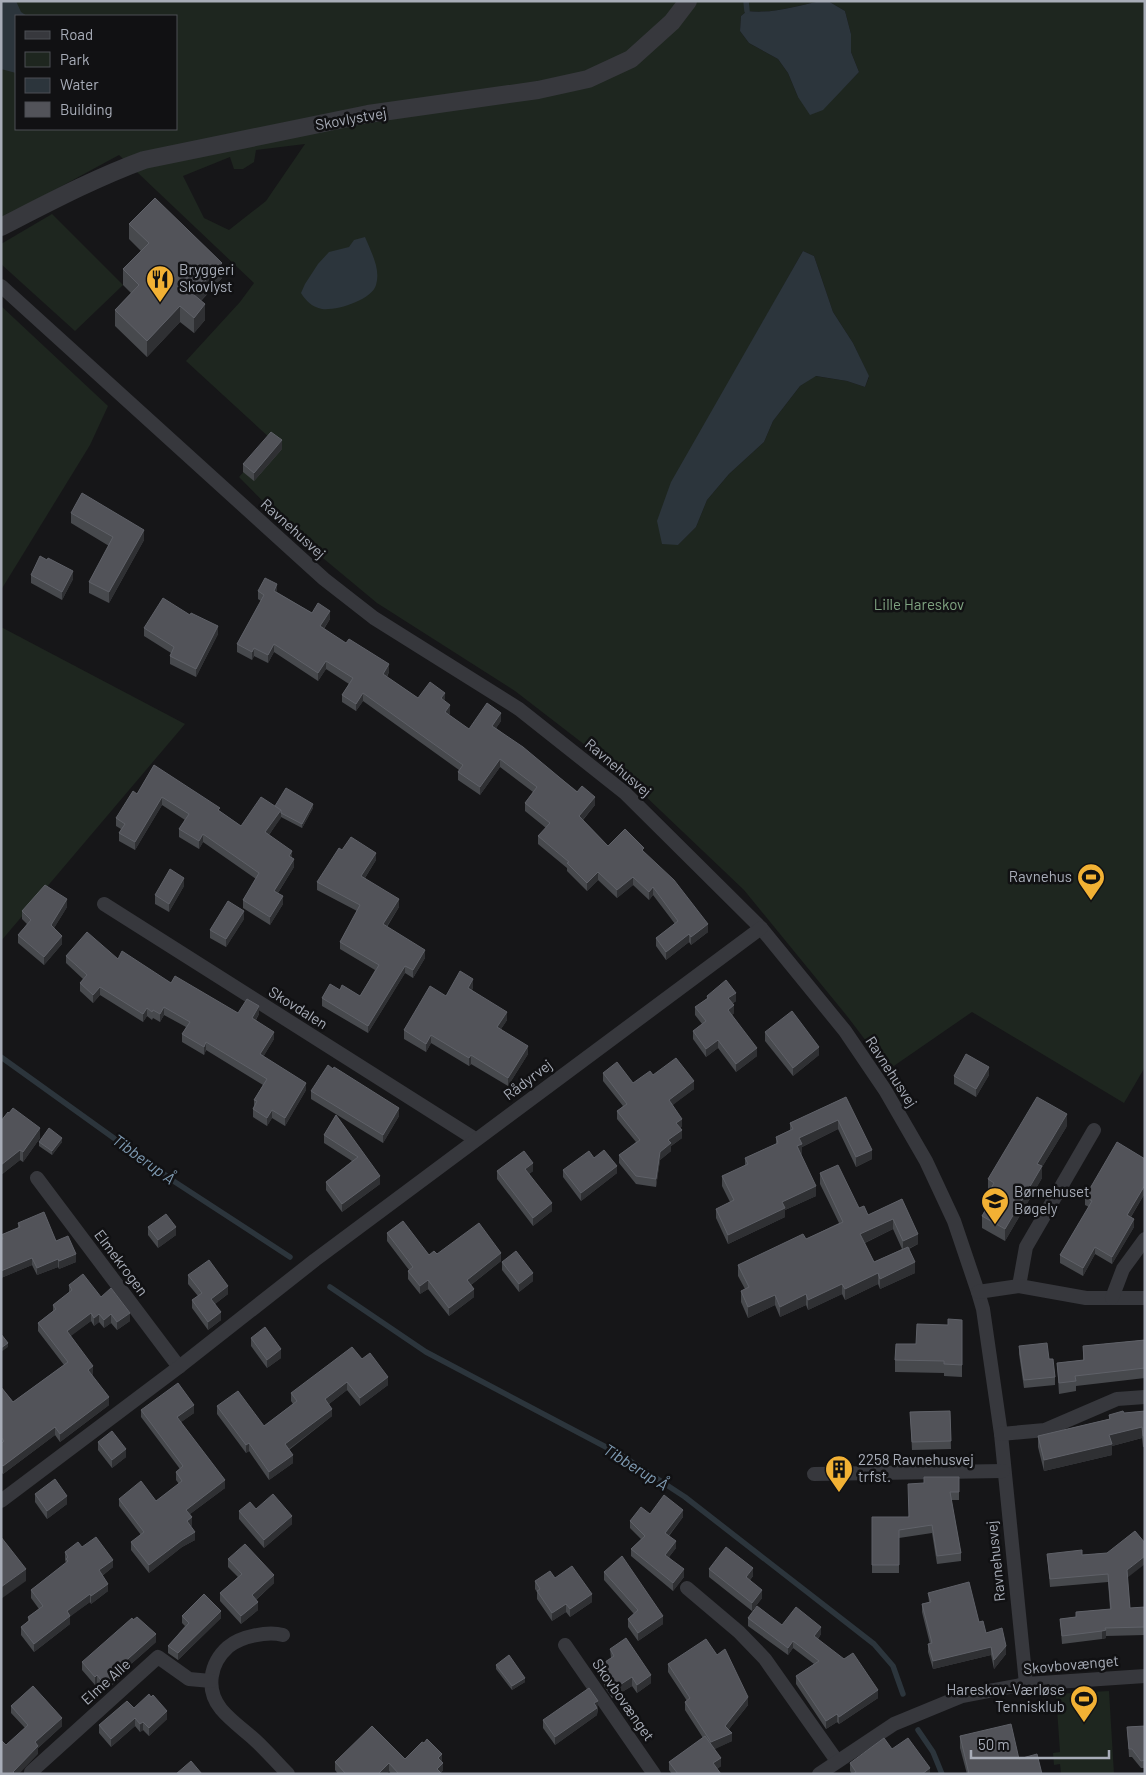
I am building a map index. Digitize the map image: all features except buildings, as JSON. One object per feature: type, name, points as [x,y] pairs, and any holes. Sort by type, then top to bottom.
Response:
[{"type":"street","name":"Skovlystvej","points":[[1,227],[121,168],[144,160],[368,114],[538,90],[588,79],[631,59],[672,22],[688,1]]},
{"type":"street","name":"Ravnehusvej","points":[[1,286],[324,579],[374,618],[519,709],[625,793],[761,928],[845,1031],[885,1090],[926,1161],[954,1221],[983,1309],[1001,1434],[1003,1471],[1026,1684]]},
{"type":"street","name":"Skovdalen","points":[[104,904],[475,1140]]},
{"type":"street","name":"Rådyrvej","points":[[179,1367],[315,1260],[761,928]]},
{"type":"street","points":[[1019,1286],[1026,1247],[1094,1130]]},
{"type":"street","name":"Elmekrogen","points":[[37,1178],[179,1367]]},
{"type":"street","points":[[1112,1298],[1123,1268],[1145,1239]]},
{"type":"street","points":[[978,1292],[1019,1286],[1086,1298],[1145,1298]]},
{"type":"street","points":[[1,1501],[179,1367]]},
{"type":"street","points":[[1001,1434],[1045,1430],[1117,1399],[1145,1397]]},
{"type":"street","points":[[814,1474],[1003,1471]]},
{"type":"street","points":[[687,1588],[739,1632],[765,1659],[836,1761]]},
{"type":"street","points":[[284,1634],[275,1633],[232,1644],[221,1654],[214,1666],[211,1681],[214,1696],[221,1709],[288,1774]]},
{"type":"street","name":"Skovbovænget","points":[[565,1645],[654,1774]]},
{"type":"street","name":"Elme Alle","points":[[31,1772],[158,1657],[189,1679],[211,1681]]},
{"type":"street","name":"Skovbovænget","points":[[819,1774],[894,1724],[962,1696],[1026,1684],[1145,1676]]},
{"type":"green space","name":"Lille Hareskov","points":[[1,1],[821,1],[775,10],[747,11],[741,16],[740,31],[749,43],[778,59],[788,73],[798,97],[846,85],[859,72],[851,52],[851,34],[845,11],[828,1],[1145,1],[1145,1067],[1124,1103],[972,1012],[888,1070],[847,1016],[744,890],[620,772],[515,691],[377,603],[300,539],[239,477],[272,440],[186,361],[240,302],[254,283],[119,155],[1,219]],"holes":[[[305,144],[266,201],[229,230],[204,218],[183,176],[230,157],[234,169],[243,169],[254,162],[256,150]],[[803,251],[814,256],[833,312],[853,343],[869,377],[865,387],[847,381],[815,376],[800,386],[773,421],[764,442],[729,474],[707,500],[696,527],[678,545],[697,439]]]},
{"type":"green space","points":[[52,214],[123,285],[75,331],[1,264],[1,244]]},
{"type":"green space","points":[[1,306],[108,406],[90,445],[1,590]]},
{"type":"green space","points":[[1,627],[185,724],[1,941]]},
{"type":"green space","name":"Hareskov-Værløse Tennisklub","points":[[1109,1691],[1114,1774],[1061,1774],[1060,1764],[1054,1765],[1053,1753],[1060,1752],[1056,1694]]},
{"type":"water","points":[[1,1],[16,1],[21,12],[26,15],[15,15],[15,73],[1,69]]},
{"type":"water","points":[[828,1],[845,11],[851,34],[851,52],[859,72],[823,110],[810,115],[798,97],[788,73],[778,59],[749,43],[740,31],[741,16],[747,11],[775,10]]},
{"type":"water","points":[[365,237],[375,261],[377,273],[376,285],[373,290],[361,300],[336,308],[322,309],[315,307],[305,299],[301,293],[305,284],[318,264],[329,252],[349,247],[354,240]]},
{"type":"water","points":[[803,251],[814,256],[833,312],[853,343],[869,376],[865,387],[847,381],[816,376],[800,386],[773,421],[764,442],[729,474],[707,500],[696,527],[678,545],[662,544],[657,521],[671,482]]},
{"type":"waterway","points":[[746,1],[747,11]]},
{"type":"waterway","name":"Tibberup Å","points":[[1,1057],[175,1182],[290,1257]]},
{"type":"waterway","name":"Tibberup Å","points":[[330,1287],[426,1352],[621,1455],[685,1497],[874,1644],[893,1666],[903,1694]]},
{"type":"waterway","name":"Tibberup Å","points":[[918,1730],[933,1752],[942,1774]]},
{"type":"place","name":"Bryggeri Skovlyst","points":[[160,303]]},
{"type":"place","name":"Ravnehus","points":[[1091,901]]},
{"type":"place","name":"Børnehuset Bøgely","points":[[995,1225]]},
{"type":"place","name":"2258 Ravnehusvej trfst.","points":[[839,1493]]},
{"type":"place","name":"Hareskov-Værløse Tennisklub","points":[[1084,1723]]}]
